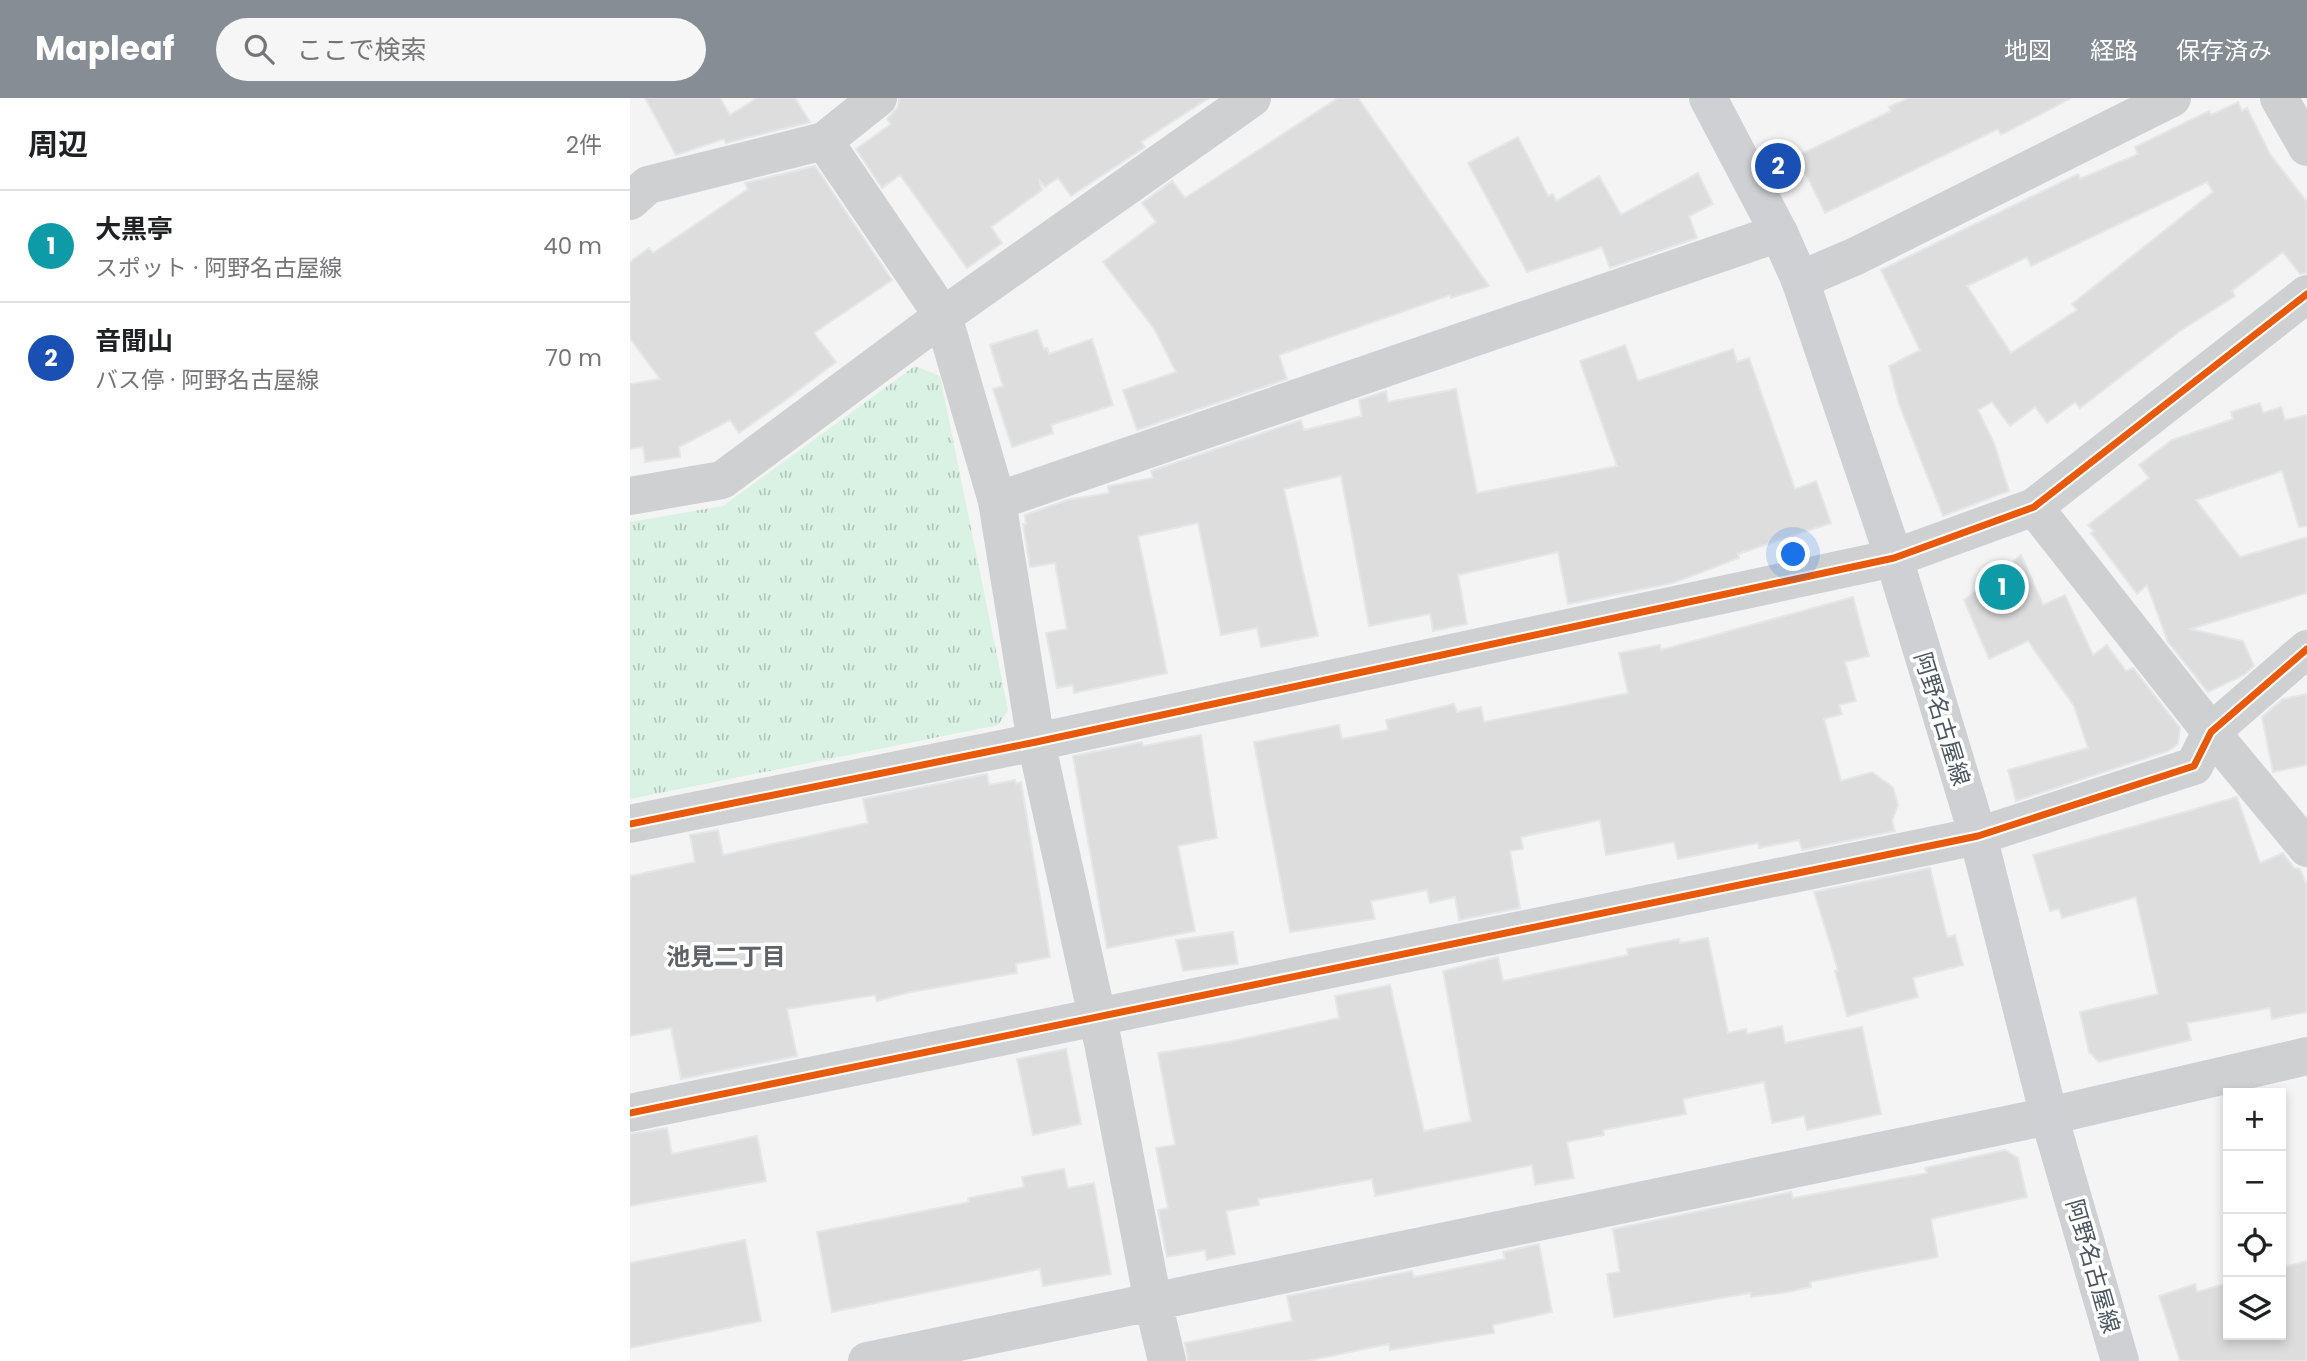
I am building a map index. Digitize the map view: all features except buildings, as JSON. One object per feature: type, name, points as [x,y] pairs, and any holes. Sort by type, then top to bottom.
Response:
[{"type":"main road","name":"阿野名古屋線","points":[[1708,98],[1779,233],[1800,280],[1894,558],[1978,836],[2049,1116],[2120,1361]]},
{"type":"street","points":[[630,201],[648,184],[824,141],[878,98]]},
{"type":"street","points":[[630,496],[722,480],[943,316],[1252,98]]},
{"type":"street","points":[[1800,280],[1868,250],[2172,98]]},
{"type":"street","points":[[2278,98],[2307,147]]},
{"type":"street","points":[[824,141],[943,316],[997,501],[1036,742],[1097,1018],[1167,1361]]},
{"type":"street","points":[[997,501],[1779,233]]},
{"type":"street","points":[[630,824],[1036,742],[1894,558],[2034,507],[2307,294]]},
{"type":"street","points":[[2034,507],[2211,732],[2307,848]]},
{"type":"street","points":[[630,1113],[1978,836],[2193,766],[2211,732],[2307,649]]},
{"type":"street","points":[[867,1361],[2049,1116],[2307,1056]]},
{"type":"green space","points":[[915,366],[940,376],[1008,710],[998,725],[630,799],[630,522],[723,506]]},
{"type":"cycle path","points":[[630,824],[1036,742],[1894,558],[2034,507],[2307,294]]},
{"type":"cycle path","points":[[630,1113],[1978,836],[2194,766],[2211,732],[2307,649]]},
{"type":"place","name":"音聞山","points":[[1778,166]]},
{"type":"place","name":"大黒亭","points":[[2002,587]]},
{"type":"district","name":"池見二丁目","points":[[726,957]]}]
